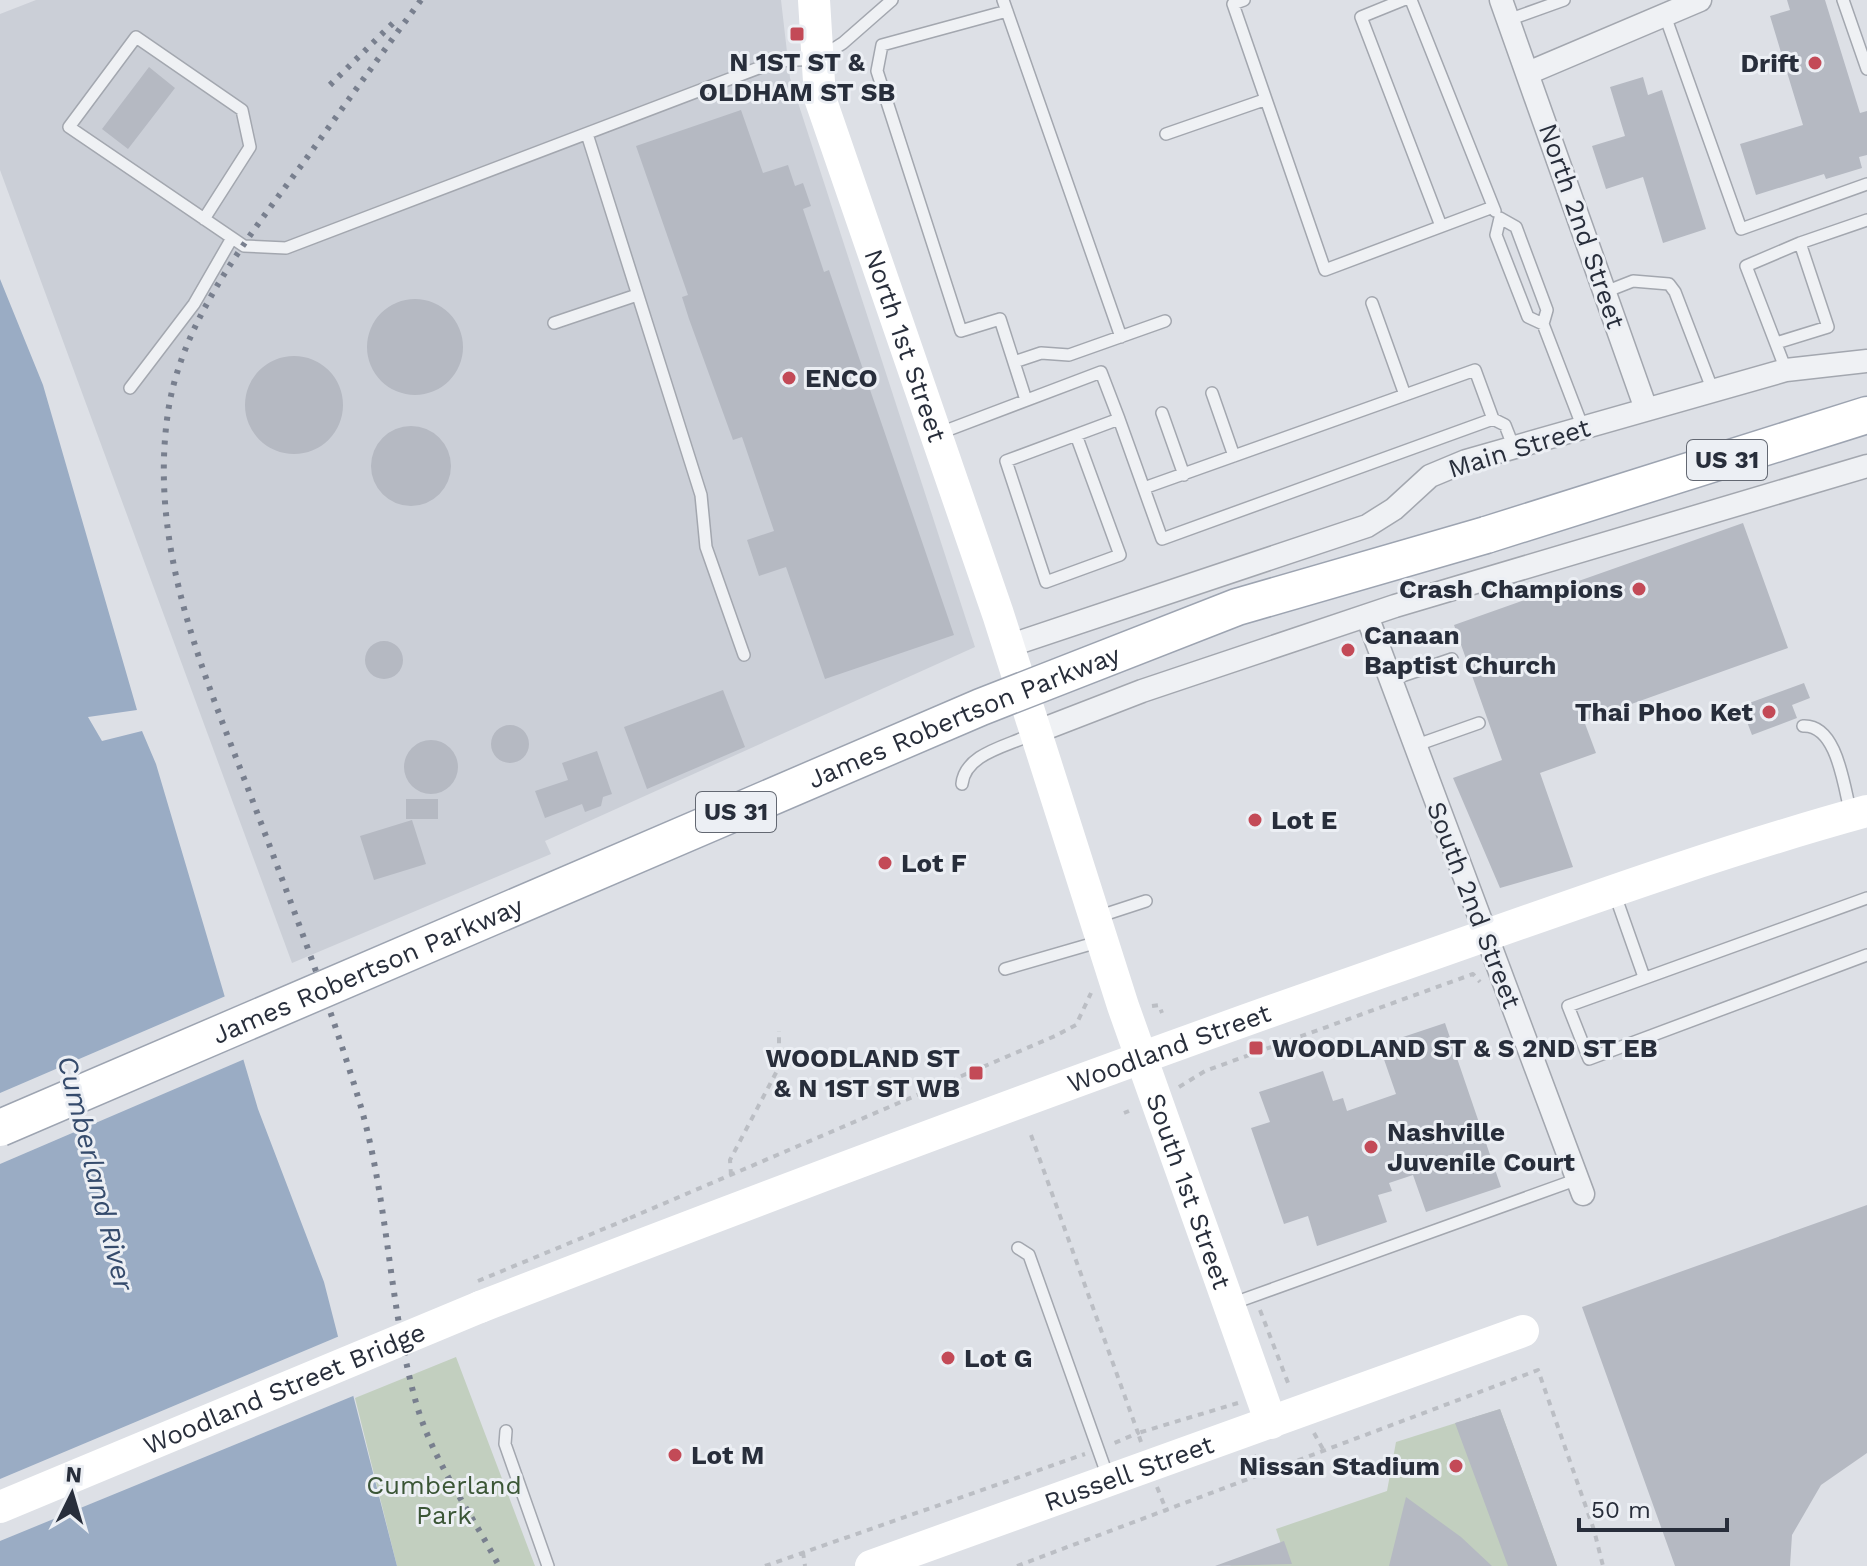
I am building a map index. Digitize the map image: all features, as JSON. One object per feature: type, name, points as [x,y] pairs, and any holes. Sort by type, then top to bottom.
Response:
[{"type":"main road","name":"James Robertson Parkway","points":[[0,1128],[981,707],[1237,607],[1486,535],[1867,415]]},
{"type":"street","name":"North 1st Street","points":[[814,0],[820,98],[1021,686]]},
{"type":"street","points":[[1528,73],[1700,0]]},
{"type":"street","name":"North 2nd Street","points":[[1504,10],[1646,409]]},
{"type":"street","name":"Main Street","points":[[1008,646],[1367,526],[1394,509],[1430,476],[1514,448],[1786,370],[1867,361]]},
{"type":"street","points":[[1036,732],[1170,682],[1367,616],[1867,466]]},
{"type":"street","name":"South 2nd Street","points":[[1367,616],[1581,1186]]},
{"type":"street","name":"South 1st Street","points":[[1021,686],[1142,1057],[1271,1423]]},
{"type":"street","name":"Woodland Street","points":[[480,1307],[860,1160],[1142,1057],[1614,891],[1859,813]]},
{"type":"street","name":"Woodland Street Bridge","points":[[0,1507],[480,1307]]},
{"type":"street","name":"Russell Street","points":[[871,1566],[1523,1331]]},
{"type":"lane","points":[[204,219],[250,147],[242,110],[136,37],[69,127],[204,219],[232,238],[254,248],[286,248],[777,61],[818,59],[843,43],[892,0]]},
{"type":"lane","points":[[1244,0],[1233,4],[1325,270],[1493,207]]},
{"type":"lane","points":[[1403,0],[1361,17],[1441,226]]},
{"type":"lane","points":[[1411,0],[1493,207],[1500,218],[1516,227],[1547,310],[1543,324],[1583,428]]},
{"type":"lane","points":[[1504,10],[1564,0]]},
{"type":"lane","points":[[1843,0],[1867,69]]},
{"type":"lane","points":[[1026,400],[1000,319],[961,331],[877,71],[882,45],[1005,6],[1121,337]]},
{"type":"lane","points":[[1664,13],[1741,229],[1867,184]]},
{"type":"lane","points":[[1166,134],[1264,100]]},
{"type":"lane","points":[[587,134],[701,495],[706,547],[744,655]]},
{"type":"lane","points":[[1500,218],[1496,235],[1528,317],[1543,324]]},
{"type":"lane","points":[[1786,370],[1746,266],[1867,220]]},
{"type":"lane","points":[[130,388],[194,304],[232,238]]},
{"type":"lane","points":[[1776,343],[1828,327],[1800,243]]},
{"type":"lane","points":[[1605,292],[1633,281],[1669,284],[1675,292],[1713,391]]},
{"type":"lane","points":[[554,323],[637,295]]},
{"type":"lane","points":[[1372,303],[1405,395]]},
{"type":"lane","points":[[1014,362],[1041,353],[1069,355],[1165,321]]},
{"type":"lane","points":[[1144,488],[1475,370],[1493,419],[1505,425],[1514,448]]},
{"type":"lane","points":[[936,435],[1101,372],[1162,539],[1493,419]]},
{"type":"lane","points":[[1212,393],[1234,456]]},
{"type":"lane","points":[[1162,413],[1184,475]]},
{"type":"lane","points":[[1076,435],[1120,555],[1046,582],[1006,461],[1119,419]]},
{"type":"lane","points":[[1390,680],[1452,659]]},
{"type":"lane","points":[[1414,746],[1479,723]]},
{"type":"lane","points":[[1803,726],[1818,728],[1829,741],[1859,813]]},
{"type":"lane","points":[[962,784],[965,770],[974,760],[1036,732]]},
{"type":"lane","points":[[1614,891],[1644,977]]},
{"type":"lane","points":[[1867,898],[1568,1006],[1589,1059],[1867,955]]},
{"type":"lane","points":[[1005,969],[1099,929],[1146,901]]},
{"type":"lane","points":[[1231,1305],[1581,1186]]},
{"type":"lane","points":[[1018,1248],[1029,1255],[1110,1481]]},
{"type":"lane","points":[[506,1431],[505,1444],[548,1566]]},
{"type":"path","points":[[1179,1087],[1205,1071],[1473,974],[1482,984]]},
{"type":"path","points":[[630,1218],[1031,1048],[1076,1025],[1090,1005],[1093,986]]},
{"type":"path","points":[[1152,1006],[1159,1005],[1162,1013]]},
{"type":"path","points":[[731,1175],[730,1160],[779,1067],[779,1031]]},
{"type":"path","points":[[1182,1077],[1185,1084]]},
{"type":"path","points":[[1031,1135],[1144,1450]]},
{"type":"path","points":[[1017,1566],[1538,1370],[1594,1530],[1603,1566]]},
{"type":"path","points":[[765,1566],[1098,1450],[1138,1433],[1238,1403]]},
{"type":"path","points":[[1311,1427],[1324,1451]]},
{"type":"path","points":[[1252,1449],[1263,1475]]},
{"type":"path","points":[[1156,1484],[1167,1512]]},
{"type":"path","points":[[803,1552],[805,1566]]},
{"type":"shaded area","points":[[36,0],[781,0],[790,78],[975,647],[545,841],[551,854],[292,963],[0,170],[0,14]]},
{"type":"green space","name":"Cumberland Park","points":[[456,1357],[535,1566],[397,1566],[355,1398]]},
{"type":"green space","name":"Nissan Stadium","points":[[1500,1409],[1557,1566],[1229,1566],[1282,1547],[1276,1529],[1387,1491],[1396,1442]]},
{"type":"water","name":"Cumberland River","points":[[0,279],[43,385],[137,710],[88,717],[102,741],[142,731],[156,764],[258,1109],[324,1282],[397,1566],[0,1566]]},
{"type":"pier","points":[[228,995],[247,1058],[0,1164],[0,1093]]},
{"type":"pier","points":[[342,1335],[358,1394],[0,1541],[0,1479]]},
{"type":"building","name":"Drift","points":[[1787,0],[1825,0],[1860,113],[1867,111],[1867,155],[1859,157],[1862,168],[1826,179],[1824,174],[1756,195],[1740,144],[1803,125],[1770,16],[1790,10]]},
{"type":"building","points":[[149,67],[175,88],[128,149],[102,129]]},
{"type":"building","points":[[1643,77],[1648,95],[1662,90],[1706,229],[1663,243],[1643,177],[1606,189],[1592,146],[1625,136],[1610,87]]},
{"type":"building","name":"ENCO","points":[[741,110],[763,173],[788,165],[795,186],[803,183],[811,206],[803,209],[824,272],[829,270],[954,635],[825,679],[786,567],[759,576],[747,540],[774,531],[742,437],[733,440],[689,319],[682,297],[688,295],[636,146]]},
{"type":"building","points":[[415,299],[433,303],[449,313],[459,329],[463,347],[459,365],[449,381],[433,391],[415,395],[397,391],[381,381],[371,365],[367,347],[371,329],[381,313],[397,303]]},
{"type":"building","points":[[294,356],[313,359],[329,370],[340,386],[343,405],[340,424],[329,440],[313,451],[294,454],[275,451],[259,440],[248,424],[245,405],[248,386],[259,370],[275,359]]},
{"type":"building","points":[[411,426],[426,429],[439,438],[448,451],[451,466],[448,481],[439,494],[426,503],[411,506],[396,503],[383,494],[374,481],[371,466],[374,451],[383,438],[396,429]]},
{"type":"building","points":[[1743,523],[1788,648],[1584,721],[1596,753],[1540,773],[1573,867],[1500,888],[1453,778],[1502,760],[1454,625]]},
{"type":"building","points":[[384,641],[397,647],[403,660],[397,673],[384,679],[371,673],[365,660],[371,647]]},
{"type":"building","name":"Thai Phoo Ket","points":[[1804,683],[1810,698],[1792,705],[1797,718],[1752,735],[1741,706]]},
{"type":"building","points":[[723,690],[745,747],[647,789],[624,727]]},
{"type":"building","points":[[510,725],[523,731],[529,744],[523,757],[510,763],[497,757],[491,744],[497,731]]},
{"type":"building","points":[[431,740],[450,748],[458,767],[450,786],[431,794],[412,786],[404,767],[412,748]]},
{"type":"building","points":[[597,751],[612,794],[603,797],[601,806],[585,812],[582,804],[545,818],[535,791],[568,780],[562,763]]},
{"type":"building","points":[[406,799],[438,799],[438,819],[406,819]]},
{"type":"building","points":[[412,820],[426,864],[374,880],[360,836]]},
{"type":"building","points":[[1445,1023],[1501,1187],[1426,1212],[1413,1175],[1389,1183],[1392,1191],[1378,1195],[1387,1222],[1317,1246],[1308,1216],[1284,1224],[1251,1128],[1270,1122],[1259,1092],[1323,1071],[1333,1101],[1343,1098],[1347,1111],[1396,1094],[1379,1045]]},
{"type":"building","points":[[1867,1205],[1867,1453],[1821,1485],[1792,1535],[1790,1566],[1675,1566],[1582,1307]]},
{"type":"building","points":[[1500,1409],[1557,1566],[1508,1566],[1455,1423]]},
{"type":"building","points":[[1406,1497],[1461,1537],[1492,1566],[1389,1566]]},
{"type":"building","points":[[1284,1541],[1292,1564],[1215,1566]]},
{"type":"railway","points":[[421,0],[242,247],[203,310],[176,377],[168,412],[164,465],[166,517],[174,568],[202,668],[310,955],[358,1097],[376,1174],[400,1329],[417,1406],[443,1468],[499,1566]]},
{"type":"railway","points":[[330,85],[393,23]]},
{"type":"place","name":"N 1ST ST & OLDHAM ST SB","points":[[797,34]]},
{"type":"place","name":"Drift","points":[[1815,63]]},
{"type":"place","name":"ENCO","points":[[789,378]]},
{"type":"place","name":"Crash Champions","points":[[1639,589]]},
{"type":"place","name":"Canaan Baptist Church","points":[[1348,650]]},
{"type":"place","name":"Thai Phoo Ket","points":[[1769,712]]},
{"type":"place","name":"Lot E","points":[[1255,820]]},
{"type":"place","name":"Lot F","points":[[885,863]]},
{"type":"place","name":"WOODLAND ST & S 2ND ST EB","points":[[1256,1048]]},
{"type":"place","name":"WOODLAND ST & N 1ST ST WB","points":[[976,1073]]},
{"type":"place","name":"Nashville Juvenile Court","points":[[1371,1147]]},
{"type":"place","name":"Lot G","points":[[948,1358]]},
{"type":"place","name":"Lot M","points":[[675,1455]]},
{"type":"place","name":"Nissan Stadium","points":[[1456,1466]]}]
